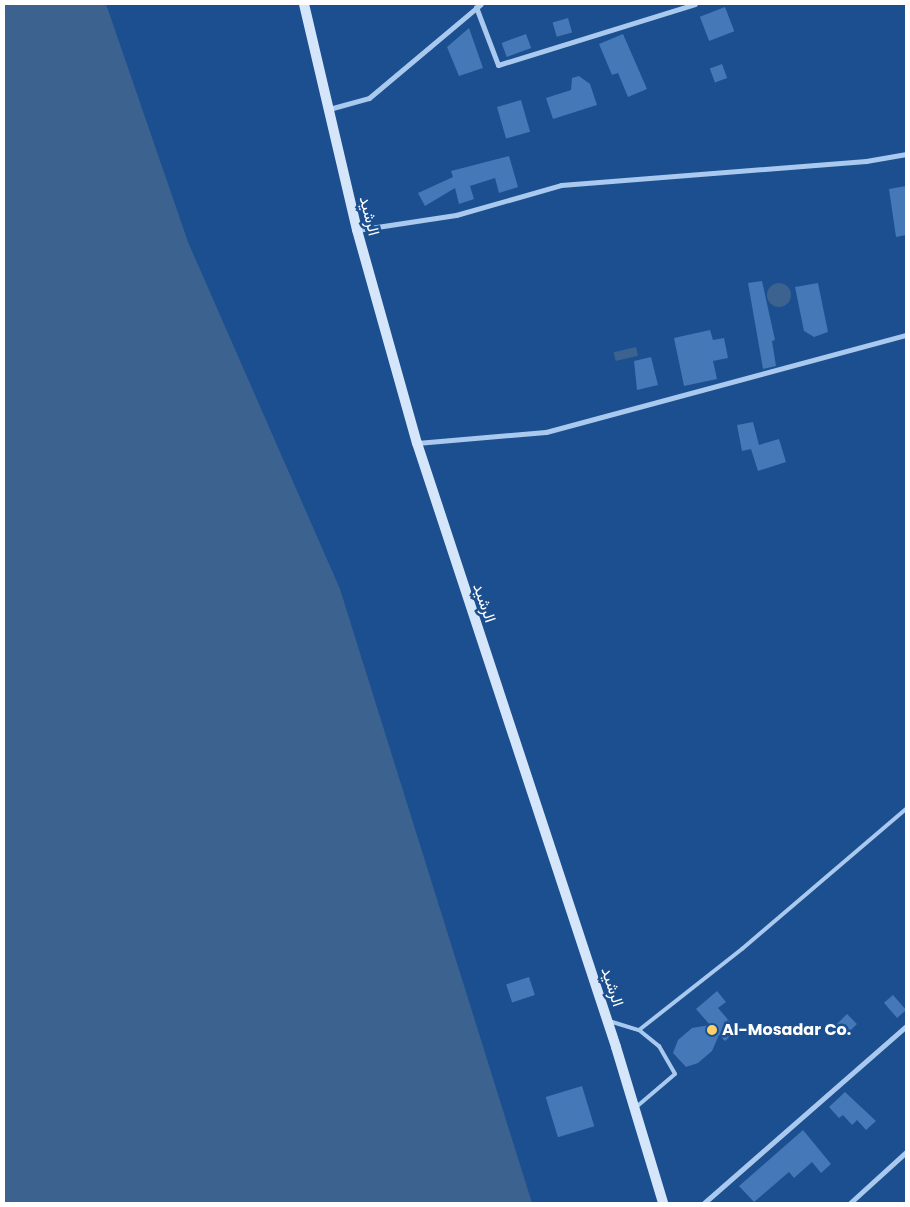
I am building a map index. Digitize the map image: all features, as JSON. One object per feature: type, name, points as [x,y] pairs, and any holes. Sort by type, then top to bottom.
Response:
[{"type":"main road","name":"الرشيد","points":[[304,4],[357,230],[417,443],[607,1020],[663,1203]]},
{"type":"street","points":[[328,109],[370,98],[479,6],[498,65],[695,4]]},
{"type":"street","points":[[357,230],[456,215],[561,185],[866,161],[906,154]]},
{"type":"street","points":[[417,443],[546,432],[906,335]]},
{"type":"street","points":[[704,1203],[906,1026]]},
{"type":"street","points":[[850,1203],[906,1152]]},
{"type":"lane","points":[[639,1030],[742,948],[906,809]]},
{"type":"lane","points":[[607,1020],[639,1030],[659,1046],[674,1074],[634,1109]]},
{"type":"water","points":[[4,4],[106,4],[188,242],[340,589],[532,1203],[4,1203]]},
{"type":"water","points":[[779,283],[784,284],[790,290],[790,300],[784,306],[779,307],[774,306],[768,300],[767,295],[768,290],[774,284]]},
{"type":"water","points":[[636,347],[638,356],[616,361],[614,352]]},
{"type":"building","points":[[725,7],[734,31],[709,41],[700,17]]},
{"type":"building","points":[[568,18],[572,32],[557,37],[553,22]]},
{"type":"building","points":[[469,28],[483,68],[459,76],[447,47]]},
{"type":"building","points":[[526,34],[531,48],[507,57],[502,43]]},
{"type":"building","points":[[623,34],[647,89],[628,97],[618,73],[612,75],[599,44]]},
{"type":"building","points":[[722,64],[727,78],[715,83],[710,68]]},
{"type":"building","points":[[579,76],[590,84],[597,105],[553,119],[546,98],[571,90],[572,78]]},
{"type":"building","points":[[521,100],[530,132],[506,139],[497,107]]},
{"type":"building","points":[[509,156],[518,187],[499,193],[495,178],[470,186],[474,199],[459,204],[455,188],[425,206],[418,193],[453,177],[451,171]]},
{"type":"building","points":[[906,186],[906,235],[896,237],[889,189]]},
{"type":"building","points":[[762,281],[775,340],[772,341],[776,366],[763,369],[748,283]]},
{"type":"building","points":[[818,283],[828,332],[814,337],[804,331],[795,287]]},
{"type":"building","points":[[710,330],[713,340],[724,338],[728,358],[713,361],[717,379],[684,386],[674,338]]},
{"type":"building","points":[[651,357],[658,385],[637,390],[634,361]]},
{"type":"building","points":[[753,422],[759,445],[779,439],[786,462],[758,471],[751,449],[742,451],[737,425]]},
{"type":"building","points":[[529,977],[535,995],[512,1002],[506,984]]},
{"type":"building","points":[[717,991],[726,1002],[718,1008],[737,1030],[725,1041],[719,1035],[712,1051],[698,1063],[686,1067],[673,1053],[678,1040],[692,1028],[710,1025],[696,1009]]},
{"type":"building","points":[[893,995],[906,1010],[897,1018],[884,1003]]},
{"type":"building","points":[[847,1014],[857,1024],[844,1037],[834,1027]]},
{"type":"building","points":[[582,1086],[594,1126],[558,1137],[546,1097]]},
{"type":"building","points":[[845,1092],[876,1121],[866,1130],[857,1120],[852,1125],[843,1115],[839,1118],[829,1107]]},
{"type":"building","points":[[803,1130],[831,1164],[821,1173],[812,1162],[794,1178],[789,1172],[754,1202],[739,1186]]},
{"type":"place","name":"Al-Mosadar Co.","points":[[712,1030]]}]
